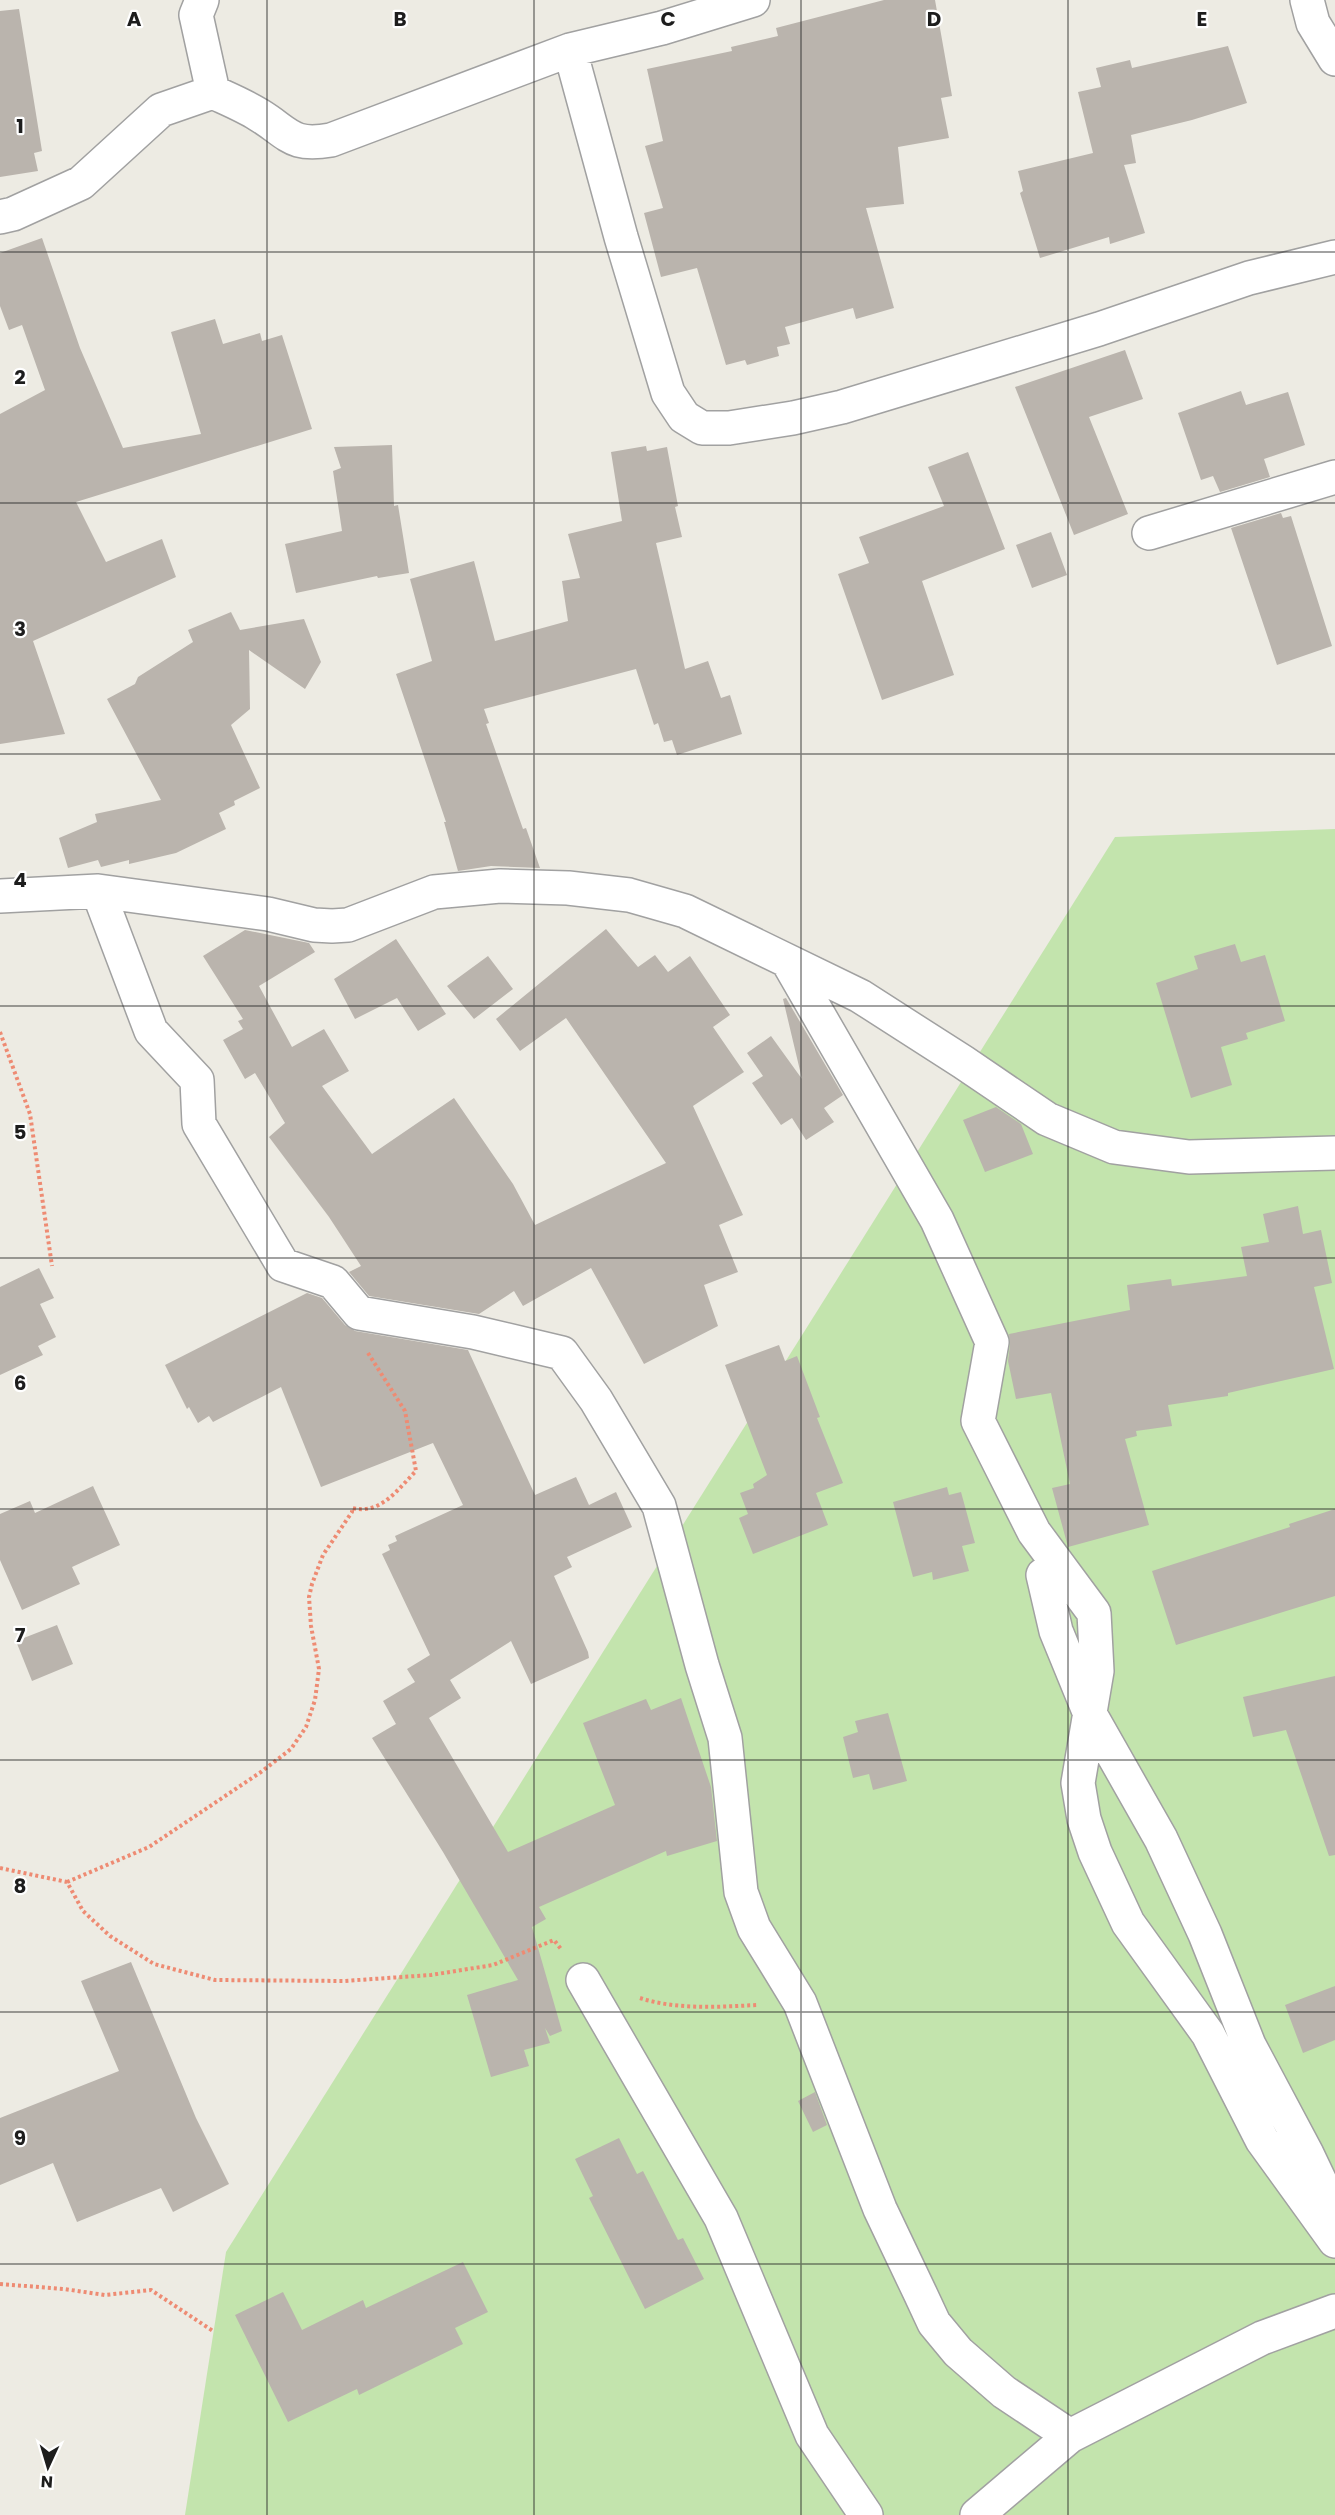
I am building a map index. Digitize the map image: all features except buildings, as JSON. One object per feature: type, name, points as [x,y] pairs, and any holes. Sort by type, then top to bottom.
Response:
[{"type":"street","points":[[202,0],[196,15],[213,92]]},
{"type":"street","points":[[0,217],[13,214],[81,183],[161,110],[213,92],[260,116],[281,133],[296,141],[313,143],[331,140],[570,50],[662,28],[753,0]]},
{"type":"street","points":[[1307,0],[1313,23],[1335,59]]},
{"type":"street","points":[[570,50],[624,248],[668,393],[684,417],[702,428],[729,428],[842,407],[1099,329],[1249,278],[1335,257]]},
{"type":"street","points":[[1149,533],[1335,477]]},
{"type":"street","points":[[0,896],[98,891],[268,914],[314,925],[332,926],[348,925],[434,892],[500,886],[568,888],[629,896],[685,911],[860,996],[1047,1119],[1114,1147],[1189,1158],[1335,1153]]},
{"type":"street","points":[[98,891],[151,1031],[197,1080],[199,1124],[283,1265],[333,1282],[359,1313],[473,1332],[562,1353],[596,1400],[658,1506],[702,1665],[725,1738],[741,1892],[754,1928],[800,2003],[880,2209],[934,2323],[958,2352],[1004,2392],[1070,2436]]},
{"type":"street","points":[[788,962],[937,1220],[992,1342],[978,1421],[1034,1532],[1094,1613],[1097,1671],[1078,1783],[1084,1819],[1095,1852],[1128,1923],[1208,2034],[1262,2140],[1335,2241]]},
{"type":"street","points":[[1043,1575],[1056,1631],[1089,1714],[1161,1839],[1205,1934],[1249,2044],[1307,2154],[1335,2213]]},
{"type":"street","points":[[583,1980],[721,2218],[812,2435],[866,2515]]},
{"type":"street","points":[[977,2515],[1070,2436],[1262,2338],[1335,2311]]},
{"type":"path","points":[[0,1032],[30,1114],[52,1266]]},
{"type":"path","points":[[0,1868],[66,1882],[149,1847],[261,1772],[291,1749],[306,1727],[315,1700],[319,1669],[309,1597],[323,1555],[352,1512],[352,1508],[365,1511],[386,1502],[416,1471],[405,1411],[365,1350]]},
{"type":"path","points":[[66,1882],[83,1911],[110,1936],[154,1964],[215,1980],[333,1982],[431,1975],[493,1965],[554,1940],[583,1980],[656,2003],[710,2008],[800,2003]]},
{"type":"path","points":[[0,2284],[105,2295],[151,2290],[213,2331]]},
{"type":"green space","points":[[1335,829],[1335,2515],[185,2515],[226,2252],[1115,837]]}]
